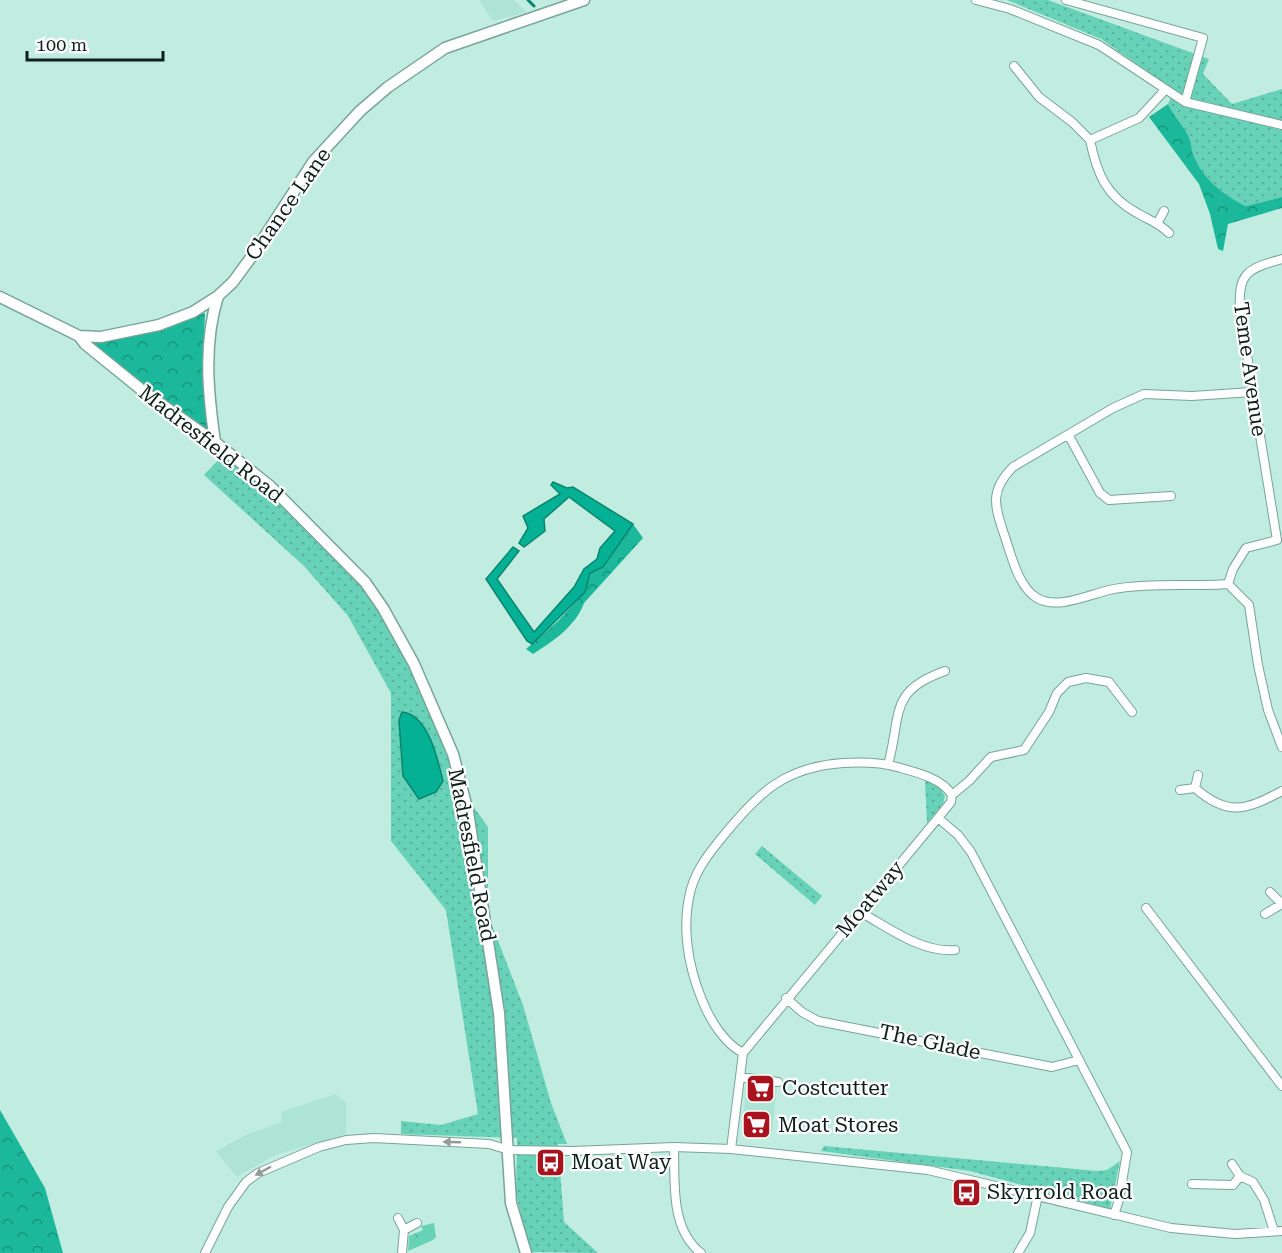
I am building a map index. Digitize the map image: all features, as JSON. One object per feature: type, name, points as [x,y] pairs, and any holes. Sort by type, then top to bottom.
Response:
[{"type":"street","name":"Chance Lane","points":[[79,336],[101,337],[159,325],[193,312],[218,296],[233,282],[252,256],[313,162],[360,111],[388,87],[445,48],[584,0]]},
{"type":"street","points":[[976,0],[1010,9],[1099,45],[1185,102],[1282,125]]},
{"type":"street","points":[[1066,0],[1088,3],[1203,38],[1185,102]]},
{"type":"street","points":[[1014,66],[1039,97],[1072,122],[1090,140],[1097,172],[1111,195],[1124,206],[1158,222],[1170,233]]},
{"type":"street","points":[[1090,140],[1139,118],[1165,90]]},
{"type":"street","points":[[1158,222],[1164,211]]},
{"type":"street","name":"Teme Avenue","points":[[1228,584],[1233,569],[1246,548],[1280,539],[1252,392],[1240,312],[1239,286],[1249,272],[1263,264],[1282,258]]},
{"type":"street","points":[[215,442],[208,384],[209,339],[218,296]]},
{"type":"street","name":"Madresfield Road","points":[[0,297],[79,336],[85,344],[143,392],[215,442],[270,486],[365,582],[383,608],[414,664],[453,754],[468,812],[500,1013],[506,1140],[509,1150],[507,1170],[511,1203],[526,1253]]},
{"type":"street","points":[[1252,392],[1192,396],[1143,394],[1113,408],[1013,467],[1001,479],[996,494],[996,507],[1022,583],[1036,598],[1056,603],[1111,590],[1228,584],[1249,605],[1260,676],[1268,710],[1282,747]]},
{"type":"street","points":[[1069,436],[1100,493],[1109,500],[1140,500],[1171,496]]},
{"type":"street","points":[[888,765],[898,710],[904,696],[915,683],[945,671]]},
{"type":"street","name":"Moatway","points":[[743,1053],[786,998],[951,802],[952,795],[990,757],[1007,751],[1024,750],[1049,712],[1058,693],[1068,682],[1086,678],[1109,682],[1132,712]]},
{"type":"street","points":[[731,1149],[743,1053],[734,1048],[706,1010],[689,959],[686,919],[691,888],[703,862],[740,814],[758,796],[780,781],[814,765],[855,762],[888,765],[915,772],[941,784],[952,795]]},
{"type":"street","points":[[1195,788],[1198,775]]},
{"type":"street","points":[[1180,790],[1195,788],[1212,803],[1229,808],[1251,807],[1282,791]]},
{"type":"street","points":[[938,818],[958,835],[971,852],[1127,1152],[1119,1200],[1114,1215]]},
{"type":"street","points":[[1265,914],[1281,904],[1270,892]]},
{"type":"street","points":[[1146,908],[1282,1086]]},
{"type":"street","points":[[860,912],[924,946],[941,951],[955,950]]},
{"type":"street","name":"The Glade","points":[[786,998],[802,1012],[818,1021],[1052,1067],[1079,1060]]},
{"type":"street","points":[[740,1077],[778,1082]]},
{"type":"street","points":[[205,1253],[228,1207],[246,1182],[267,1169],[318,1147],[346,1140],[374,1138],[489,1144],[509,1150],[573,1151],[674,1147],[731,1149],[928,1170],[1171,1228],[1235,1234],[1278,1231],[1253,1182],[1240,1176],[1232,1164]]},
{"type":"street","points":[[674,1147],[676,1206],[684,1232],[699,1252]]},
{"type":"street","points":[[1192,1184],[1233,1185],[1240,1176]]},
{"type":"street","points":[[1018,1253],[1030,1233],[1038,1195]]},
{"type":"street","points":[[398,1218],[404,1230],[402,1253]]},
{"type":"street","points":[[404,1230],[417,1223]]},
{"type":"shaded area","points":[[479,0],[514,0],[526,12],[493,21]]},
{"type":"shaded area","points":[[553,482],[567,488],[573,487],[633,524],[603,567],[590,573],[585,592],[532,644],[527,641],[486,579],[513,547],[519,551],[497,579],[534,632],[574,587],[584,569],[597,559],[600,548],[615,531],[569,497],[544,519],[545,531],[524,547],[519,543],[528,528],[523,516],[560,494],[551,485]]},
{"type":"shaded area","points":[[402,712],[411,715],[425,729],[435,750],[443,781],[436,792],[419,799],[403,776],[399,720]]},
{"type":"shaded area","points":[[746,1081],[777,1084],[772,1133],[743,1130]]},
{"type":"shaded area","points":[[335,1094],[346,1102],[346,1134],[275,1155],[237,1177],[216,1151],[250,1133],[282,1122],[281,1112]]},
{"type":"green space","points":[[1007,0],[1048,0],[1209,59],[1203,74],[1232,104],[1282,89],[1282,197],[1246,206],[1229,197],[1208,179],[1197,163],[1191,142],[1168,104],[1174,90],[1101,39]]},
{"type":"green space","points":[[1168,104],[1188,136],[1192,152],[1202,171],[1229,197],[1246,206],[1282,197],[1282,208],[1228,224],[1223,251],[1218,249],[1210,214],[1199,184],[1149,117]]},
{"type":"green space","points":[[205,313],[202,372],[208,431],[150,391],[89,341],[149,332]]},
{"type":"green space","points":[[225,453],[323,543],[375,602],[412,670],[459,786],[488,827],[488,915],[523,1005],[551,1103],[567,1144],[558,1144],[564,1222],[598,1253],[529,1252],[516,1193],[517,1138],[401,1134],[401,1121],[441,1125],[478,1114],[446,910],[391,841],[391,693],[348,616],[304,566],[204,475]]},
{"type":"green space","points":[[633,524],[643,538],[584,603],[575,619],[555,639],[533,654],[526,649],[558,621],[585,592],[590,573],[603,567]]},
{"type":"green space","points":[[925,780],[940,788],[945,796],[943,804],[927,823]]},
{"type":"green space","points":[[762,846],[822,896],[815,905],[755,854]]},
{"type":"green space","points":[[0,1110],[45,1188],[63,1253],[0,1253]]},
{"type":"green space","points":[[824,1146],[1097,1171],[1107,1170],[1120,1161],[1110,1209],[970,1171],[821,1151]]},
{"type":"green space","points":[[434,1223],[436,1237],[408,1251],[409,1236],[423,1230],[421,1226]]},
{"type":"waterway","points":[[528,0],[534,6]]},
{"type":"place","name":"Costcutter","points":[[761,1088]]},
{"type":"place","name":"Moat Stores","points":[[757,1125]]},
{"type":"place","name":"Moat Way","points":[[550,1162]]},
{"type":"place","name":"Skyrrold Road","points":[[966,1192]]}]
